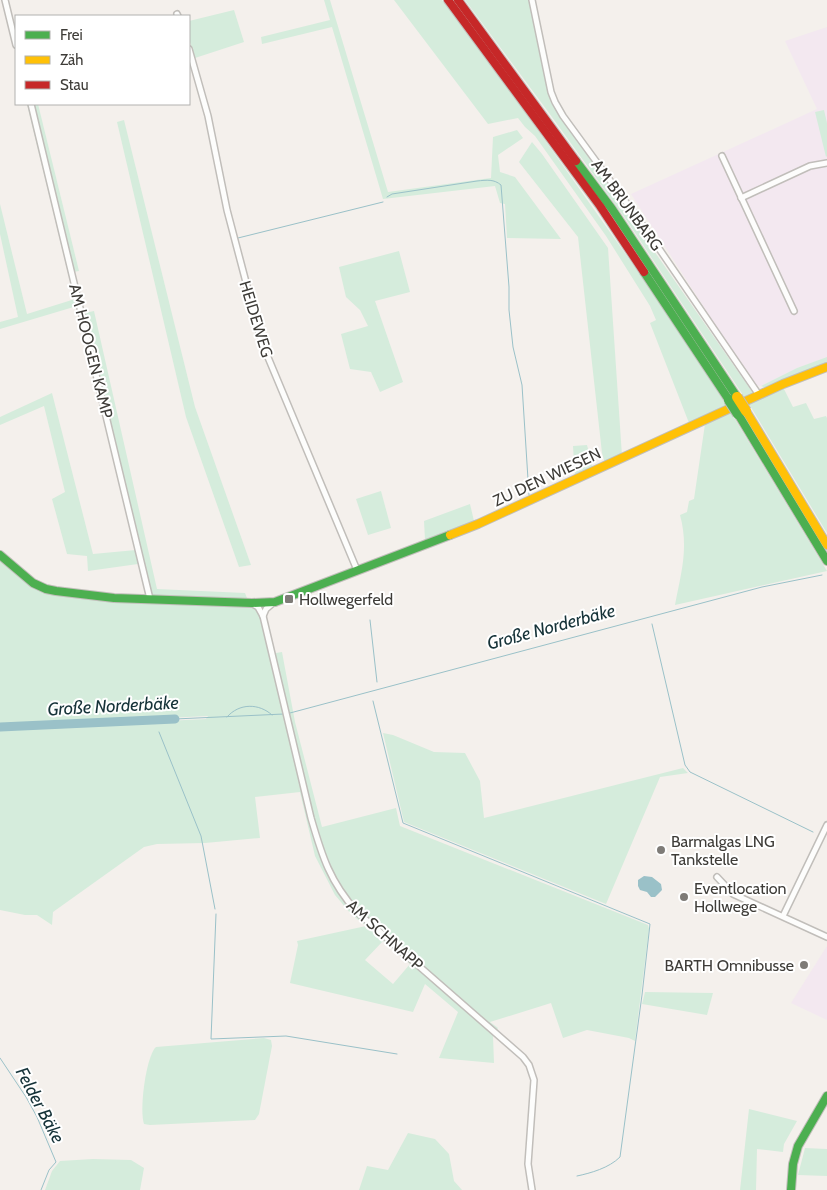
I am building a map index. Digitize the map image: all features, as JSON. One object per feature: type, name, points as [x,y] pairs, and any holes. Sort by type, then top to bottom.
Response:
[{"type":"main road","points":[[448,0],[600,206],[733,398]]},
{"type":"main road","points":[[458,0],[612,209],[733,398],[827,561]]},
{"type":"main road","name":"ZU DEN WIESEN","points":[[0,555],[33,583],[46,589],[114,598],[252,603],[275,602],[478,524],[759,395],[827,367]]},
{"type":"main road","points":[[742,413],[827,545]]},
{"type":"main road","points":[[791,1190],[793,1164],[798,1146],[827,1096]]},
{"type":"street","points":[[5,0],[15,41]]},
{"type":"street","name":"AM BRUNBARG","points":[[532,0],[551,92],[562,116],[653,239],[759,395]]},
{"type":"street","name":"HEIDEWEG","points":[[190,56],[208,116],[227,210],[262,343],[358,570]]},
{"type":"street","name":"AM HOOGEN KAMP","points":[[31,105],[150,599]]},
{"type":"street","points":[[722,156],[794,311]]},
{"type":"street","points":[[741,198],[810,166],[827,163]]},
{"type":"street","points":[[263,616],[266,608],[275,602]]},
{"type":"street","name":"AM SCHNAPP","points":[[252,603],[258,607],[263,616],[318,842],[333,880],[342,896],[357,912],[523,1057],[529,1065],[534,1080],[528,1164],[532,1190]]},
{"type":"street","points":[[783,916],[827,825]]},
{"type":"street","points":[[717,876],[733,894],[827,938]]},
{"type":"shaded area","points":[[827,27],[827,357],[797,368],[761,386],[754,385],[631,194],[817,109],[785,41]]},
{"type":"shaded area","points":[[827,946],[827,1020],[791,1003]]},
{"type":"green space","points":[[324,0],[330,0],[388,192],[491,178],[493,137],[517,130],[523,138],[498,155],[500,172],[515,177],[561,239],[507,238],[505,204],[500,203],[495,186],[383,199],[332,27],[262,44],[261,37],[330,20]]},
{"type":"green space","points":[[394,0],[442,0],[498,74],[668,314],[727,406],[827,571],[675,605],[684,550],[683,527],[680,515],[687,512],[689,501],[694,499],[705,424],[689,423],[650,323],[656,320],[650,306],[606,236],[535,136],[518,118],[488,124]]},
{"type":"green space","points":[[465,0],[529,0],[551,103],[753,393],[745,398],[627,221]]},
{"type":"green space","points":[[234,10],[244,42],[195,58],[190,42],[190,21]]},
{"type":"green space","points":[[27,105],[38,105],[79,271],[68,273]]},
{"type":"green space","points":[[824,110],[827,123],[826,157],[815,112]]},
{"type":"green space","points":[[124,120],[195,407],[251,565],[239,567],[186,417],[117,122]]},
{"type":"green space","points":[[532,142],[608,248],[622,456],[605,463],[602,453],[578,237],[519,162]]},
{"type":"green space","points":[[0,204],[27,314],[75,299],[77,306],[0,329],[0,322],[18,317],[0,234]]},
{"type":"green space","points":[[399,251],[410,292],[375,301],[403,382],[380,392],[371,372],[350,369],[341,334],[368,326],[360,310],[346,297],[339,267]]},
{"type":"green space","points":[[94,311],[157,589],[245,593],[247,598],[249,598],[249,606],[256,610],[259,615],[270,654],[282,652],[295,722],[322,827],[396,808],[400,826],[648,925],[635,1041],[629,1038],[587,1030],[563,1038],[551,1003],[490,1022],[498,1028],[493,1036],[494,1063],[439,1058],[458,1012],[425,984],[413,1012],[290,983],[298,945],[297,941],[366,926],[351,914],[335,895],[315,856],[300,792],[255,797],[260,838],[205,843],[157,844],[144,847],[53,912],[52,925],[37,915],[25,915],[0,910],[0,729],[206,719],[208,716],[0,726],[0,557],[48,591],[152,597],[85,313]],"holes":[[[383,941],[410,964],[393,984],[365,960]]]},
{"type":"green space","points":[[827,357],[827,365],[766,388],[761,386],[797,368]]},
{"type":"green space","points":[[783,387],[793,407],[806,403],[814,419],[826,416],[827,418],[827,533],[749,404]]},
{"type":"green space","points":[[52,393],[93,554],[136,550],[138,564],[88,571],[87,556],[67,554],[52,499],[65,492],[44,406],[0,425],[0,417]]},
{"type":"green space","points":[[587,445],[593,468],[575,477],[573,446]]},
{"type":"green space","points":[[381,491],[391,528],[368,535],[356,499]]},
{"type":"green space","points":[[470,504],[474,521],[425,540],[424,521]]},
{"type":"green space","points":[[383,733],[393,735],[434,752],[465,753],[480,781],[484,818],[683,768],[688,773],[660,777],[606,904],[404,822]]},
{"type":"green space","points":[[645,992],[713,993],[707,1015],[642,1004]]},
{"type":"green space","points":[[264,1038],[271,1040],[272,1046],[259,1114],[255,1120],[144,1124],[142,1107],[144,1084],[149,1061],[156,1047]]},
{"type":"green space","points":[[749,1109],[797,1121],[784,1144],[783,1152],[757,1149],[756,1190],[740,1190]]},
{"type":"green space","points":[[408,1133],[435,1139],[449,1154],[454,1181],[462,1190],[359,1190],[367,1166],[388,1170]]},
{"type":"green space","points":[[805,1148],[827,1149],[827,1176],[798,1175]]},
{"type":"green space","points":[[93,1159],[131,1160],[144,1168],[140,1190],[45,1190],[52,1171],[60,1161]]},
{"type":"water","points":[[644,876],[652,877],[661,884],[662,890],[655,897],[651,897],[647,892],[640,890],[638,880]]},
{"type":"waterway","points":[[387,197],[392,194],[477,181],[487,180],[501,185],[509,310],[513,347],[522,385],[529,495]]},
{"type":"waterway","points":[[238,238],[383,202]]},
{"type":"waterway","name":"Große Norderbäke","points":[[290,713],[762,587],[822,575]]},
{"type":"waterway","points":[[370,620],[377,682]]},
{"type":"waterway","points":[[652,624],[685,765],[690,772],[813,832]]},
{"type":"waterway","points":[[373,701],[403,823],[650,924],[620,1157],[594,1172],[577,1176]]},
{"type":"waterway","name":"Große Norderbäke","points":[[227,717],[237,709],[249,706],[261,708],[272,715]]},
{"type":"waterway","name":"Große Norderbäke","points":[[175,719],[284,714]]},
{"type":"waterway","name":"Große Norderbäke","points":[[0,727],[175,719]]},
{"type":"waterway","points":[[159,732],[201,836],[215,909]]},
{"type":"waterway","points":[[216,914],[211,1039],[286,1036],[397,1054]]},
{"type":"waterway","name":"Felder Bäke","points":[[0,1058],[37,1117],[56,1162],[49,1170],[41,1190]]},
{"type":"traffic: fast","points":[[576,161],[612,209],[737,397]]},
{"type":"traffic: fast","points":[[644,272],[729,400]]},
{"type":"traffic: fast","points":[[729,400],[738,414]]},
{"type":"traffic: fast","points":[[738,414],[827,561]]},
{"type":"traffic: fast","points":[[0,555],[33,583],[56,591],[114,598],[252,603],[275,602],[450,535]]},
{"type":"traffic: fast","points":[[791,1190],[793,1164],[798,1146],[827,1096]]},
{"type":"traffic: slow","points":[[450,535],[478,524],[783,384],[827,367]]},
{"type":"traffic: slow","points":[[737,397],[746,411]]},
{"type":"traffic: slow","points":[[746,411],[827,545]]},
{"type":"traffic: jam","points":[[448,0],[600,206],[644,272]]},
{"type":"traffic: jam","points":[[458,0],[576,161]]},
{"type":"place","name":"Hollwegerfeld","points":[[289,599]]},
{"type":"place","name":"Barmalgas LNG Tankstelle","points":[[661,850]]},
{"type":"place","name":"Eventlocation Hollwege","points":[[684,897]]},
{"type":"place","name":"BARTH Omnibusse","points":[[804,965]]}]
